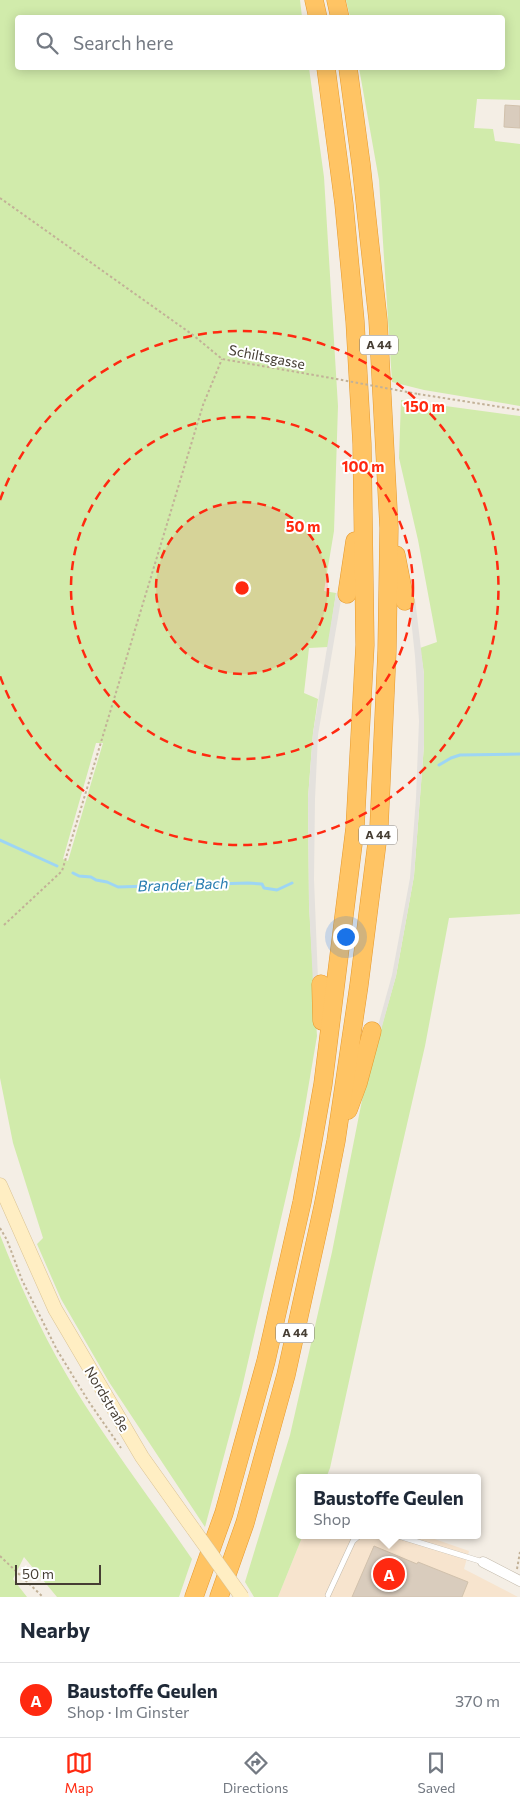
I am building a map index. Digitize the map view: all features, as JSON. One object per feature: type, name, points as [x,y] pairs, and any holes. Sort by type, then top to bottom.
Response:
[{"type":"highway","points":[[314,0],[317,15]]},
{"type":"highway","points":[[336,0],[339,15]]},
{"type":"highway","name":"A 44","points":[[194,1597],[224,1513],[266,1361],[302,1202],[323,1084],[355,828],[365,645],[363,491],[355,321],[344,204],[326,70]]},
{"type":"highway","name":"A 44","points":[[219,1597],[245,1523],[286,1375],[336,1140],[359,986],[378,827],[387,651],[389,528],[378,320],[361,164],[348,70]]},
{"type":"highway","points":[[347,594],[363,491]]},
{"type":"highway","points":[[389,528],[405,601]]},
{"type":"highway","points":[[321,984],[322,1022],[319,1048],[323,1084]]},
{"type":"highway","points":[[336,1140],[358,1083],[372,1031]]},
{"type":"street","name":"Nordstraße","points":[[0,1185],[55,1309],[142,1457],[242,1597]]},
{"type":"street","points":[[483,1562],[518,1580]]},
{"type":"lane","points":[[328,1595],[355,1539]]},
{"type":"lane","points":[[408,1539],[483,1562]]},
{"type":"path","name":"Schiltsgasse","points":[[0,198],[192,335],[222,359],[520,410]]},
{"type":"path","points":[[4,925],[62,871],[202,405],[222,359]]},
{"type":"path","points":[[0,1228],[7,1240]]},
{"type":"path","points":[[518,1580],[520,1552]]},
{"type":"path","points":[[0,1556],[43,1597]]},
{"type":"shaded area","points":[[336,593],[342,594],[318,735],[314,879],[318,980],[313,983],[309,905],[308,798],[313,733]]},
{"type":"shaded area","points":[[415,599],[424,674],[424,745],[414,876],[396,976],[380,1034],[376,1033],[392,975],[410,878],[419,721],[409,601]]},
{"type":"shaded area","points":[[301,1539],[434,1539],[469,1551],[464,1569],[518,1597],[278,1597]]},
{"type":"green space","points":[[0,0],[300,0],[302,15],[15,15],[15,70],[309,70],[324,177],[338,406],[334,531],[324,591],[336,593],[328,647],[309,648],[304,693],[318,699],[313,733],[308,798],[309,905],[317,1036],[300,1136],[241,1392],[205,1527],[109,1382],[61,1299],[37,1244],[43,1238],[13,1143],[0,1078]],"holes":[[[96,743],[103,743],[68,861],[63,859]]]},
{"type":"green space","points":[[346,0],[520,0],[520,100],[477,99],[474,128],[493,129],[495,141],[520,144],[520,406],[424,390],[392,382],[379,180],[359,70],[505,70],[505,15],[350,15]]},
{"type":"green space","points":[[401,400],[520,416],[520,914],[449,918],[425,1046],[330,1468],[328,1474],[296,1474],[296,1539],[301,1539],[278,1597],[254,1597],[245,1582],[290,1435],[332,1252],[365,1085],[396,976],[414,876],[424,745],[424,674],[420,648],[437,642],[418,540],[399,458]]},
{"type":"green space","points":[[0,1235],[38,1322],[73,1385],[111,1444],[192,1559],[179,1597],[57,1597],[24,1557],[13,1579],[27,1597],[0,1597]]},
{"type":"building","points":[[505,105],[520,106],[520,128],[504,127]]},
{"type":"building","points":[[374,1546],[468,1582],[462,1597],[352,1597]]},
{"type":"waterway","name":"Brander Bach","points":[[439,765],[460,755],[520,754]]},
{"type":"waterway","name":"Brander Bach","points":[[0,840],[57,866]]},
{"type":"waterway","name":"Brander Bach","points":[[73,873],[79,876],[91,877],[118,887],[248,883],[262,884],[264,888],[277,890],[292,883]]},
{"type":"place","name":"Baustoffe Geulen","points":[[389,1574]]}]
